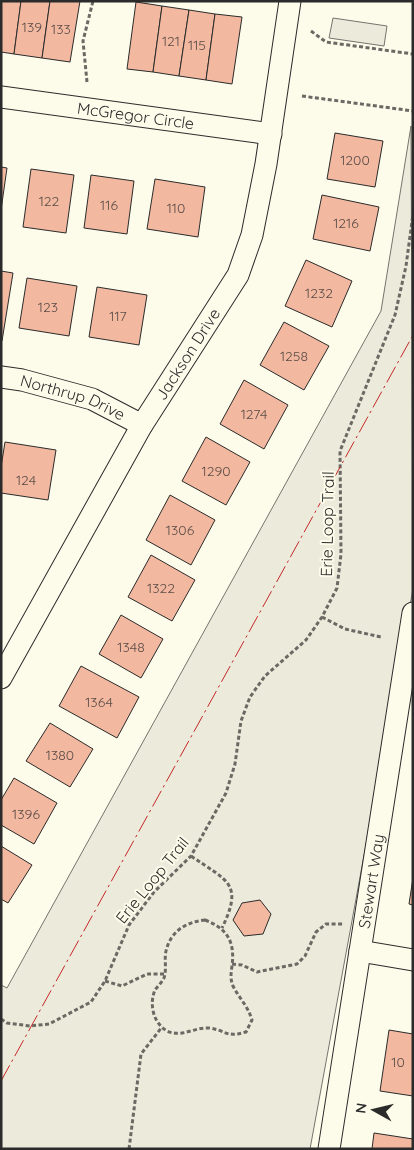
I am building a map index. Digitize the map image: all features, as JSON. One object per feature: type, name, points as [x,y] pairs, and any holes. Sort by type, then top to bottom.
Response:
[{"type":"street","name":"Jackson Drive","points":[[1,678],[142,425],[238,275],[252,235],[271,134],[290,1]]},
{"type":"street","name":"McGregor Circle","points":[[1,97],[271,134]]},
{"type":"street","name":"Northrup Drive","points":[[1,377],[22,380],[92,399],[142,425]]},
{"type":"street","name":"Stewart Way","points":[[329,1149],[360,951],[409,670],[413,613]]},
{"type":"street","points":[[360,951],[413,960]]},
{"type":"path","points":[[87,82],[82,41],[92,1]]},
{"type":"path","points":[[311,31],[326,42],[413,54]]},
{"type":"path","points":[[302,96],[413,111]]},
{"type":"path","name":"Erie Loop Trail","points":[[1,1019],[7,1023],[30,1026],[49,1024],[91,1002],[105,981],[129,925],[154,892],[190,856],[226,793],[235,764],[240,721],[250,697],[265,676],[306,640],[322,617],[337,588],[341,554],[340,451],[395,315],[406,266],[413,214]]},
{"type":"path","points":[[322,617],[345,629],[381,637]]},
{"type":"path","points":[[190,856],[224,879],[231,888],[234,897],[222,928]]},
{"type":"path","points":[[205,920],[222,928],[227,934],[233,949],[232,964],[230,976],[233,985],[246,1004],[252,1020],[246,1032],[228,1036],[208,1028],[178,1033],[168,1031],[162,1027],[155,1016],[152,1000],[165,974],[166,951],[180,928],[190,922],[205,920]]},
{"type":"path","points":[[232,964],[242,965],[257,972],[296,964],[304,956],[316,932],[326,924],[343,924]]},
{"type":"path","points":[[105,981],[122,986],[147,974],[165,974]]},
{"type":"path","points":[[128,1149],[141,1054],[162,1027]]},
{"type":"shaded area","points":[[333,18],[387,26],[384,46],[329,38]]},
{"type":"shaded area","points":[[411,126],[413,589],[310,1149],[1,1149],[1,985],[7,988],[381,311]]},
{"type":"building","points":[[1,1],[21,1],[14,54],[1,52]]},
{"type":"building","points":[[21,1],[50,1],[42,58],[14,54]]},
{"type":"building","points":[[50,1],[80,1],[70,62],[42,58]]},
{"type":"building","points":[[136,2],[162,6],[153,72],[127,69]]},
{"type":"building","points":[[162,6],[189,10],[179,76],[153,72]]},
{"type":"building","points":[[189,10],[215,14],[206,80],[179,76]]},
{"type":"building","points":[[215,14],[242,17],[232,84],[206,80]]},
{"type":"building","points":[[335,133],[383,141],[375,187],[327,179]]},
{"type":"building","points":[[1,167],[7,168],[1,210]]},
{"type":"building","points":[[31,169],[74,175],[66,233],[23,227]]},
{"type":"building","points":[[91,175],[134,181],[127,234],[84,228]]},
{"type":"building","points":[[155,179],[205,187],[198,237],[147,229]]},
{"type":"building","points":[[322,195],[379,207],[370,251],[313,239]]},
{"type":"building","points":[[306,260],[352,281],[332,327],[285,306]]},
{"type":"building","points":[[1,271],[13,273],[2,341],[1,341]]},
{"type":"building","points":[[27,278],[77,286],[69,336],[19,328]]},
{"type":"building","points":[[97,287],[147,295],[139,345],[89,337]]},
{"type":"building","points":[[284,322],[329,346],[304,390],[260,365]]},
{"type":"building","points":[[244,380],[288,405],[264,449],[220,424]]},
{"type":"building","points":[[206,437],[250,462],[226,505],[182,481]]},
{"type":"building","points":[[5,442],[56,450],[48,500],[1,493],[1,467]]},
{"type":"building","points":[[170,495],[215,520],[191,565],[146,540]]},
{"type":"building","points":[[151,555],[195,580],[172,621],[128,597]]},
{"type":"building","points":[[121,615],[163,639],[141,678],[99,654]]},
{"type":"building","points":[[81,666],[139,697],[117,738],[59,706]]},
{"type":"building","points":[[50,723],[93,749],[70,787],[26,761]]},
{"type":"building","points":[[14,778],[57,803],[34,844],[1,825],[1,800]]},
{"type":"building","points":[[1,846],[32,865],[8,903],[1,899]]},
{"type":"building","points":[[413,878],[413,905],[409,904]]},
{"type":"building","points":[[260,900],[271,914],[263,934],[244,936],[233,920],[242,903]]},
{"type":"building","points":[[389,1030],[413,1034],[413,1096],[380,1091]]},
{"type":"building","points":[[374,1133],[413,1139],[413,1149],[372,1149]]},
{"type":"power","points":[[1,1081],[413,335]]}]
